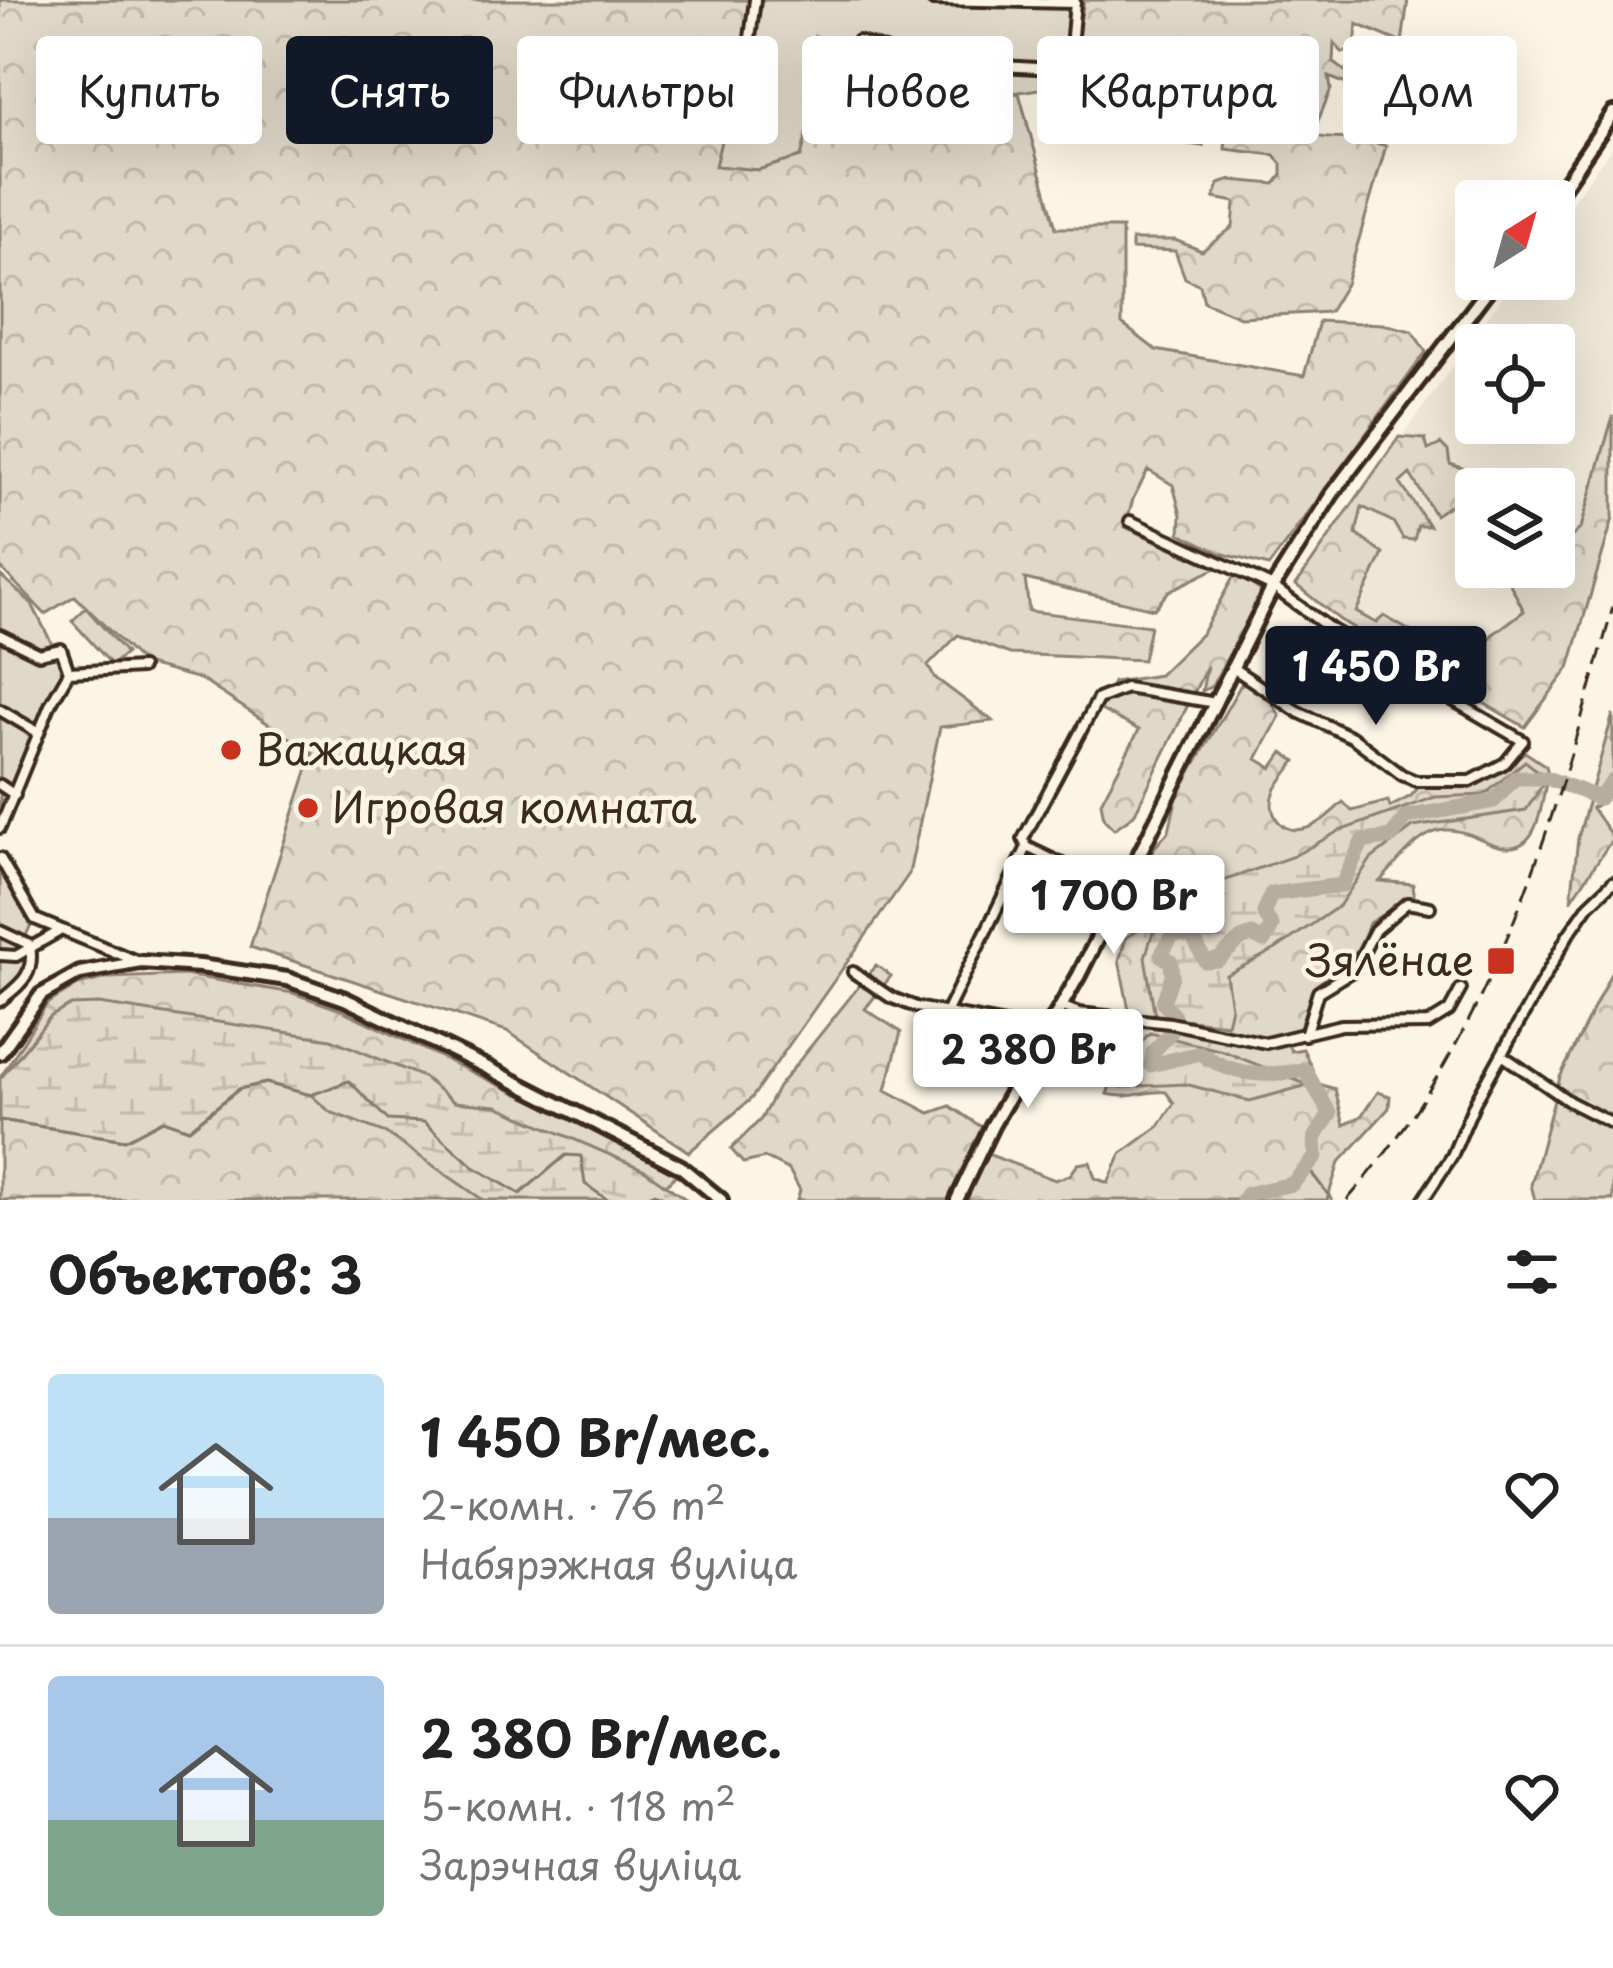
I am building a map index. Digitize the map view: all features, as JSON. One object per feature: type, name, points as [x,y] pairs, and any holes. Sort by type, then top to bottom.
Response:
[{"type":"street","points":[[750,36],[755,0]]},
{"type":"street","points":[[932,0],[1074,3],[1069,70],[1013,67]]},
{"type":"street","points":[[1567,180],[1613,113]]},
{"type":"street","points":[[957,1200],[1063,1006],[1273,587],[1332,494],[1480,300]]},
{"type":"street","points":[[1130,520],[1273,587],[1332,630],[1523,741],[1505,763],[1471,782],[1416,781],[1352,737],[1298,712],[1233,668]]},
{"type":"street","points":[[0,634],[39,654],[61,649],[69,672],[0,828]]},
{"type":"street","points":[[69,672],[140,668]]},
{"type":"street","points":[[1120,892],[1027,847],[1023,839],[1094,705],[1117,690],[1135,689],[1216,704]]},
{"type":"street","points":[[0,710],[39,733]]},
{"type":"street","points":[[0,784],[15,794]]},
{"type":"street","points":[[947,1011],[1027,847]]},
{"type":"street","points":[[0,858],[35,919],[141,962]]},
{"type":"street","points":[[1423,1200],[1452,1156],[1475,1102],[1579,918],[1613,883]]},
{"type":"street","points":[[1305,1035],[1315,997],[1354,970],[1375,930],[1407,903],[1430,907]]},
{"type":"street","points":[[0,955],[16,956],[26,943],[61,931]]},
{"type":"street","points":[[0,932],[26,943]]},
{"type":"street","points":[[0,1001],[31,972],[26,943]]},
{"type":"street","points":[[0,1053],[28,1009],[52,986],[80,973],[141,962],[287,979],[345,999],[681,1167],[722,1200]]},
{"type":"street","points":[[853,972],[890,997],[916,1007],[1047,1032]]},
{"type":"street","points":[[1063,1006],[1078,1013],[1170,1023],[1266,1043],[1341,1025],[1428,1024],[1449,1011],[1462,989]]},
{"type":"street","points":[[1502,1055],[1580,1109],[1613,1124]]},
{"type":"shaded area","points":[[1613,146],[1613,416],[1575,550],[1575,468],[1455,468],[1455,588],[1564,588],[1525,727],[1340,620],[1296,585],[1455,363],[1455,444],[1575,444],[1575,324],[1483,324],[1500,300],[1575,300],[1575,198]]},
{"type":"green space","points":[[0,0],[755,0],[746,36],[517,36],[517,144],[720,144],[715,166],[758,170],[801,157],[804,144],[1013,144],[1013,94],[1019,93],[1056,228],[1122,228],[1122,324],[1156,350],[1304,376],[1319,321],[1383,324],[1412,331],[1426,352],[1269,566],[1220,553],[1180,533],[1173,485],[1148,470],[1125,527],[1216,568],[1169,591],[1154,609],[1025,579],[1029,611],[1150,626],[1143,660],[1010,654],[958,635],[928,666],[934,677],[993,721],[940,727],[909,874],[751,1099],[689,1152],[507,1031],[250,947],[313,753],[200,679],[143,664],[75,596],[45,614],[0,567]]},
{"type":"green space","points":[[755,0],[1084,0],[1079,36],[1037,36],[1037,89],[1013,93],[1013,36],[802,36],[801,158],[758,170],[714,166],[719,144],[778,144],[778,36],[746,36]]},
{"type":"green space","points":[[1084,0],[1408,0],[1403,36],[1385,36],[1357,24],[1356,36],[1343,36],[1343,53],[1334,43],[1333,62],[1343,70],[1343,83],[1329,77],[1331,89],[1319,118],[1319,36],[1077,36]]},
{"type":"green space","points":[[1319,136],[1343,138],[1343,144],[1386,146],[1346,284],[1329,312],[1240,317],[1204,302],[1200,285],[1185,278],[1175,251],[1132,249],[1132,240],[1175,240],[1202,251],[1233,227],[1235,202],[1214,198],[1219,184],[1231,180],[1275,184],[1282,175],[1282,164],[1274,155],[1225,149],[1225,144],[1319,144]]},
{"type":"green space","points":[[1613,416],[1613,518],[1569,668],[1525,727],[1340,620],[1296,585],[1399,437],[1425,439],[1428,450],[1441,444],[1450,464],[1462,468],[1455,468],[1453,503],[1435,515],[1410,474],[1400,483],[1429,526],[1418,526],[1414,540],[1403,539],[1393,522],[1362,507],[1356,534],[1383,554],[1356,612],[1376,623],[1384,616],[1474,668],[1492,635],[1524,611],[1512,588],[1575,588],[1575,534],[1581,528]]},
{"type":"green space","points":[[1235,574],[1263,592],[1212,686],[1202,691],[1207,666],[1134,815],[1114,829],[1104,819],[1101,802],[1139,730],[1099,709],[1113,682],[1159,675],[1202,633]]},
{"type":"green space","points":[[0,575],[32,604],[65,670],[0,822]]},
{"type":"green space","points":[[86,608],[126,653],[112,665],[72,621]]},
{"type":"green space","points":[[1244,679],[1267,694],[1280,716],[1257,759],[1272,768],[1283,752],[1296,761],[1272,800],[1278,820],[1288,828],[1314,825],[1343,802],[1352,811],[1388,801],[1390,807],[1411,796],[1422,783],[1474,787],[1525,752],[1546,766],[1539,816],[1528,839],[1519,846],[1506,847],[1445,830],[1426,836],[1401,858],[1380,881],[1413,884],[1414,895],[1369,923],[1357,955],[1314,987],[1300,1027],[1287,1042],[1291,1051],[1303,1049],[1319,1084],[1335,1089],[1344,1125],[1361,1116],[1378,1092],[1390,1096],[1389,1108],[1339,1163],[1327,1200],[964,1200],[985,1153],[1055,1180],[1070,1175],[1078,1164],[1090,1162],[1095,1178],[1108,1183],[1121,1154],[1159,1126],[1174,1103],[1166,1092],[1107,1094],[1122,1055],[1097,1028],[1103,1018],[1130,1015],[1119,960],[1126,938],[1160,914],[1149,873],[1154,848],[1169,831],[1177,796]]},
{"type":"green space","points":[[1613,714],[1613,793],[1592,808],[1613,838],[1571,901],[1578,838]]},
{"type":"green space","points":[[1525,761],[1547,778],[1526,810],[1413,827],[1371,859],[1339,906],[1276,949],[1226,975],[1231,1007],[1227,1024],[1155,1016],[1145,957],[1155,926],[1200,889],[1435,797],[1484,795]]},
{"type":"green space","points":[[0,867],[32,922],[16,959],[29,960],[29,971],[0,997]]},
{"type":"green space","points":[[876,965],[891,976],[865,1009],[901,1032],[886,1090],[930,1113],[950,1106],[983,1128],[951,1200],[797,1200],[800,1190],[789,1170],[765,1158],[743,1163],[731,1149],[761,1119],[778,1087]]},
{"type":"green space","points":[[1613,969],[1613,1200],[1535,1200],[1531,1185],[1560,1077]]},
{"type":"green space","points":[[185,975],[293,993],[341,1010],[632,1148],[674,1169],[675,1176],[651,1200],[0,1200],[0,1078],[47,1004],[78,985],[108,978]]},
{"type":"green space","points":[[99,1004],[331,1039],[423,1077],[454,1102],[497,1106],[643,1169],[687,1200],[483,1200],[386,1133],[330,1112],[311,1095],[266,1083],[239,1089],[189,1129],[163,1120],[125,1140],[0,1120],[0,1079],[50,1017],[71,1005]]},
{"type":"green space","points":[[1150,1033],[1223,1051],[1308,1085],[1250,1101],[1185,1084],[1121,1087],[1132,1051]]},
{"type":"waterway","points":[[1174,1015],[1163,1002],[1172,976],[1171,962],[1161,955],[1174,933],[1193,937],[1205,961],[1218,960],[1241,939],[1252,935],[1264,941],[1272,926],[1264,913],[1271,894],[1342,885],[1362,842],[1391,837],[1407,817],[1494,801],[1515,778],[1547,778],[1599,798],[1613,781]]},
{"type":"waterway","points":[[1171,1032],[1153,1052],[1151,1065],[1200,1053],[1225,1067],[1250,1073],[1305,1070],[1330,1114],[1315,1138],[1316,1157],[1292,1184],[1247,1194],[1243,1200]]},
{"type":"waterway","points":[[0,1120],[125,1140],[163,1120],[189,1129],[239,1089],[266,1083],[311,1095],[349,1081],[388,1120],[424,1122],[474,1167],[520,1194],[566,1155],[581,1156],[585,1184],[608,1200]]},
{"type":"waterway","points":[[1308,1168],[1332,1200]]},
{"type":"waterway","points":[[640,1200],[655,1193],[670,1200]]},
{"type":"railway","points":[[1347,1200],[1400,1133],[1445,1064],[1482,993],[1542,844],[1613,607]]},
{"type":"place","name":"Важацкая","points":[[231,750]]},
{"type":"place","name":"Игровая комната","points":[[308,808]]},
{"type":"place","name":"Зялёнае","points":[[1501,961]]}]
